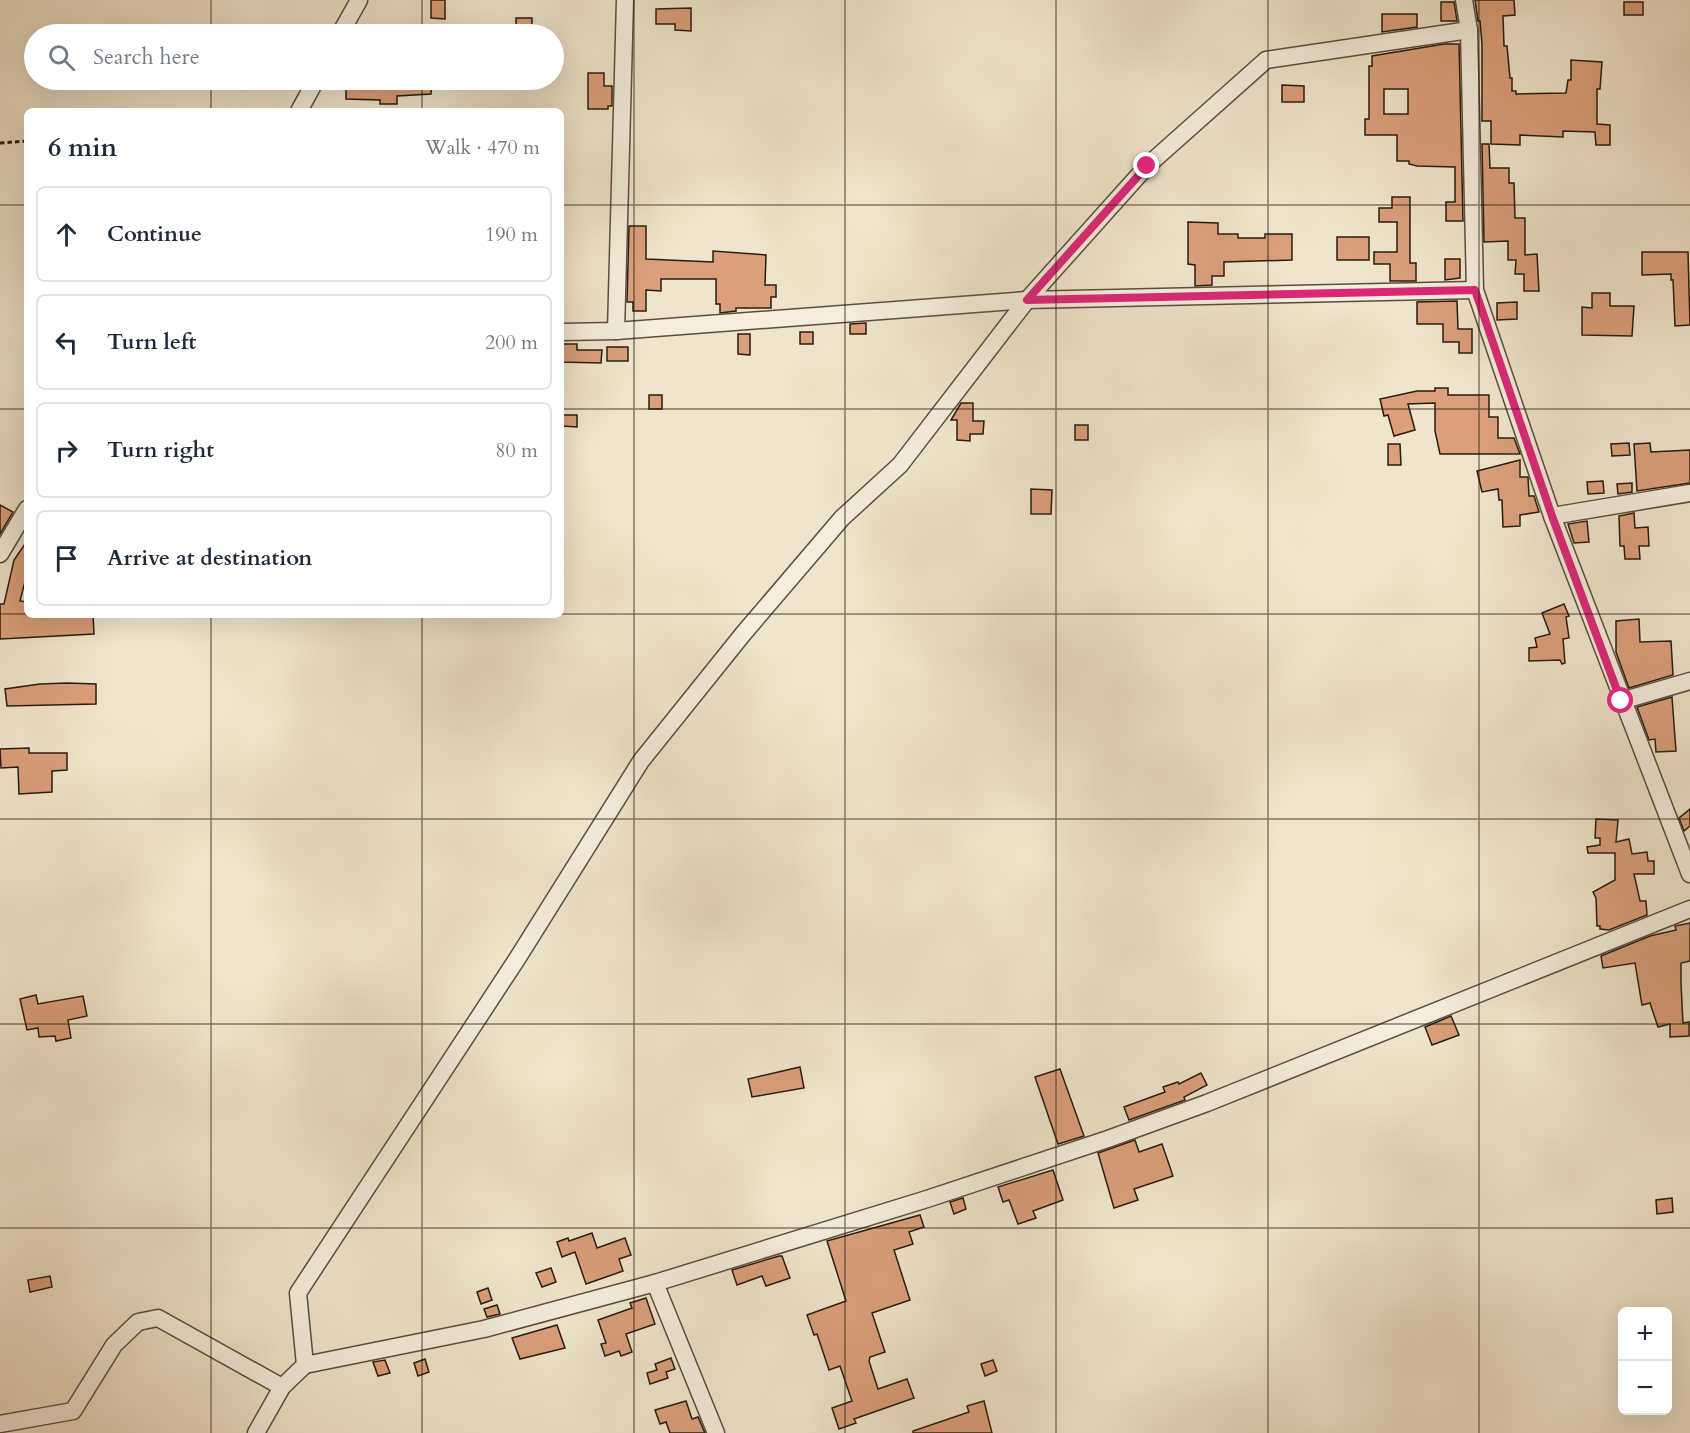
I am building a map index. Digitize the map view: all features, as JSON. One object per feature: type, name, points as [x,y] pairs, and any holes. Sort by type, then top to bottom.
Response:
[{"type":"street","points":[[346,24],[359,0]]},
{"type":"street","points":[[616,331],[625,0]]},
{"type":"street","points":[[1464,0],[1469,30],[1475,290],[1552,516],[1621,701],[1690,874]]},
{"type":"street","points":[[305,1365],[298,1293],[517,959],[641,761],[743,634],[842,518],[900,465],[1027,300],[1147,166],[1266,60],[1469,30]]},
{"type":"street","points":[[301,108],[311,90]]},
{"type":"street","points":[[564,332],[616,331],[1027,300],[1475,290]]},
{"type":"street","points":[[1552,516],[1690,493]]},
{"type":"street","points":[[0,554],[24,514]]},
{"type":"street","points":[[1621,701],[1690,681]]},
{"type":"street","points":[[256,1433],[282,1387],[305,1365],[484,1329],[655,1283],[927,1199],[1207,1103],[1690,909]]},
{"type":"street","points":[[655,1283],[716,1433]]},
{"type":"street","points":[[0,1424],[73,1411],[114,1344],[138,1322],[158,1318],[282,1387]]},
{"type":"path","points":[[0,142],[24,141]]},
{"type":"building","points":[[431,0],[445,0],[445,19],[431,18]]},
{"type":"building","points":[[1475,0],[1514,0],[1515,15],[1503,16],[1504,46],[1507,46],[1512,91],[1516,91],[1516,94],[1566,93],[1568,80],[1571,80],[1571,60],[1602,62],[1600,89],[1597,89],[1597,124],[1610,125],[1610,145],[1596,145],[1595,132],[1563,131],[1563,137],[1520,135],[1520,145],[1491,144],[1491,121],[1482,121],[1482,44]]},
{"type":"building","points":[[1441,2],[1454,2],[1457,21],[1441,21]]},
{"type":"building","points":[[1624,2],[1643,2],[1643,15],[1624,15]]},
{"type":"building","points":[[691,8],[691,31],[675,30],[675,24],[656,24],[656,9]]},
{"type":"building","points":[[1382,14],[1417,14],[1417,27],[1382,32]]},
{"type":"building","points":[[516,18],[532,18],[532,24],[516,24]]},
{"type":"building","points":[[1444,44],[1459,44],[1463,221],[1446,221],[1446,202],[1455,202],[1455,167],[1417,166],[1409,164],[1409,161],[1397,161],[1397,135],[1365,135],[1365,119],[1369,119],[1369,66],[1372,66],[1372,56]],"holes":[[[1384,89],[1408,89],[1408,114],[1384,114]]]},
{"type":"building","points":[[588,73],[604,73],[604,86],[612,86],[612,106],[608,106],[608,109],[588,109]]},
{"type":"building","points":[[1282,85],[1304,86],[1304,102],[1282,102]]},
{"type":"building","points":[[346,90],[431,90],[431,94],[397,96],[397,104],[380,104],[380,100],[346,99]]},
{"type":"building","points":[[1482,144],[1489,144],[1490,168],[1509,168],[1509,183],[1514,183],[1515,218],[1525,218],[1525,255],[1537,254],[1539,291],[1524,291],[1524,274],[1515,274],[1516,260],[1508,260],[1508,241],[1484,242]]},
{"type":"building","points":[[1392,197],[1410,197],[1410,263],[1416,263],[1416,281],[1390,281],[1390,264],[1374,264],[1374,252],[1397,252],[1397,222],[1379,222],[1379,208],[1392,208]]},
{"type":"building","points":[[1188,222],[1218,223],[1218,234],[1238,234],[1238,238],[1265,238],[1265,234],[1292,234],[1292,260],[1224,262],[1224,276],[1212,276],[1212,285],[1195,286],[1195,265],[1188,264]]},
{"type":"building","points":[[629,226],[646,226],[646,259],[713,262],[713,251],[766,255],[765,285],[776,285],[776,297],[771,297],[771,308],[736,308],[736,311],[720,313],[720,304],[716,304],[716,279],[661,279],[661,291],[646,290],[646,311],[633,311],[633,302],[627,302]]},
{"type":"building","points":[[1337,237],[1369,237],[1369,260],[1337,260]]},
{"type":"building","points":[[1642,252],[1688,252],[1690,325],[1675,326],[1671,274],[1642,275]]},
{"type":"building","points":[[1445,259],[1460,259],[1460,278],[1445,280]]},
{"type":"building","points":[[1592,293],[1610,293],[1610,306],[1634,306],[1632,336],[1582,335],[1582,307],[1592,308]]},
{"type":"building","points":[[1457,301],[1458,329],[1472,329],[1472,353],[1459,353],[1459,342],[1443,342],[1443,324],[1417,324],[1417,302]]},
{"type":"building","points":[[1517,302],[1517,319],[1497,320],[1497,303]]},
{"type":"building","points":[[866,323],[866,334],[850,334],[850,324]]},
{"type":"building","points":[[800,332],[813,332],[813,344],[800,344]]},
{"type":"building","points":[[738,334],[750,334],[750,355],[738,354]]},
{"type":"building","points":[[564,344],[577,344],[577,350],[602,350],[601,363],[564,362]]},
{"type":"building","points":[[607,347],[628,347],[628,361],[607,361]]},
{"type":"building","points":[[1435,388],[1448,388],[1448,395],[1489,395],[1489,417],[1498,417],[1498,438],[1514,438],[1520,454],[1440,454],[1435,431],[1435,403],[1408,404],[1415,430],[1394,436],[1388,415],[1384,416],[1380,399],[1417,391],[1435,391]]},
{"type":"building","points":[[649,395],[662,395],[662,409],[649,409]]},
{"type":"building","points":[[961,403],[973,403],[973,421],[984,421],[983,434],[970,434],[970,441],[957,440],[957,420],[951,420]]},
{"type":"building","points":[[564,415],[577,415],[577,427],[564,426]]},
{"type":"building","points":[[1075,425],[1088,425],[1088,440],[1075,440]]},
{"type":"building","points":[[1629,443],[1630,455],[1612,456],[1611,444]]},
{"type":"building","points":[[1650,443],[1651,452],[1690,450],[1690,483],[1637,491],[1634,444]]},
{"type":"building","points":[[1388,444],[1400,444],[1401,465],[1388,465]]},
{"type":"building","points":[[1520,460],[1520,477],[1528,477],[1529,496],[1534,496],[1539,512],[1520,515],[1520,526],[1503,527],[1502,500],[1499,500],[1498,489],[1482,492],[1477,471]]},
{"type":"building","points":[[1603,481],[1604,493],[1588,494],[1587,482]]},
{"type":"building","points":[[1632,483],[1632,492],[1618,494],[1617,484]]},
{"type":"building","points":[[1031,489],[1052,490],[1051,514],[1031,514]]},
{"type":"building","points":[[0,505],[13,512],[0,534]]},
{"type":"building","points":[[1634,513],[1635,528],[1648,527],[1649,546],[1639,546],[1640,559],[1625,559],[1624,546],[1620,546],[1619,516]]},
{"type":"building","points":[[1587,521],[1589,542],[1574,543],[1568,524]]},
{"type":"building","points":[[24,545],[24,586],[20,601],[24,602],[24,618],[93,618],[94,634],[0,639],[0,604],[4,604],[14,560]]},
{"type":"building","points":[[1564,604],[1569,616],[1566,617],[1569,638],[1563,639],[1565,663],[1562,664],[1560,660],[1529,661],[1529,648],[1537,647],[1535,638],[1550,634],[1542,613]]},
{"type":"building","points":[[1639,619],[1640,642],[1671,641],[1673,675],[1629,688],[1616,652],[1616,621]]},
{"type":"building","points":[[67,683],[96,684],[96,704],[7,706],[5,689]]},
{"type":"building","points":[[1672,697],[1676,751],[1656,752],[1655,739],[1649,740],[1637,707]]},
{"type":"building","points":[[29,748],[29,753],[67,753],[67,770],[52,771],[52,792],[19,794],[18,767],[1,768],[0,749]]},
{"type":"building","points":[[1690,809],[1690,826],[1684,831],[1679,818]]},
{"type":"building","points":[[1596,819],[1618,820],[1616,842],[1629,839],[1632,854],[1647,852],[1648,861],[1654,861],[1654,874],[1634,874],[1640,901],[1646,901],[1647,915],[1609,930],[1600,929],[1600,926],[1597,926],[1596,898],[1593,892],[1615,880],[1615,853],[1588,853],[1587,847],[1600,845],[1600,838],[1595,838]]},
{"type":"building","points":[[1690,923],[1690,961],[1681,963],[1683,1023],[1689,1022],[1689,1036],[1670,1037],[1670,1024],[1658,1027],[1650,1003],[1642,1005],[1635,963],[1603,968],[1601,956],[1650,936],[1676,930],[1675,926]]},
{"type":"building","points":[[36,995],[38,1004],[83,996],[87,1016],[68,1020],[71,1038],[56,1041],[55,1036],[39,1037],[38,1028],[27,1030],[20,999]]},
{"type":"building","points":[[1451,1016],[1459,1035],[1432,1045],[1425,1027]]},
{"type":"building","points":[[800,1067],[804,1088],[752,1097],[748,1079]]},
{"type":"building","points":[[1060,1069],[1084,1136],[1058,1144],[1035,1077]]},
{"type":"building","points":[[1201,1073],[1207,1085],[1184,1097],[1185,1100],[1129,1120],[1124,1107],[1165,1092],[1163,1087],[1178,1082],[1179,1084]]},
{"type":"building","points":[[1135,1140],[1139,1152],[1162,1144],[1173,1176],[1134,1189],[1138,1200],[1114,1208],[1098,1153]]},
{"type":"building","points":[[1053,1170],[1063,1200],[1033,1211],[1036,1218],[1018,1224],[1009,1200],[1003,1202],[998,1187]]},
{"type":"building","points":[[963,1198],[966,1209],[954,1214],[950,1202]]},
{"type":"building","points":[[1672,1198],[1673,1212],[1657,1214],[1656,1200]]},
{"type":"building","points":[[920,1215],[924,1227],[909,1232],[913,1244],[894,1250],[910,1300],[872,1313],[885,1352],[870,1357],[869,1361],[878,1389],[907,1379],[914,1398],[854,1419],[856,1423],[839,1429],[832,1408],[852,1401],[840,1366],[829,1370],[817,1334],[814,1335],[807,1315],[846,1301],[827,1241]]},
{"type":"building","points":[[592,1233],[597,1248],[625,1238],[631,1255],[619,1259],[623,1271],[586,1284],[575,1252],[562,1257],[557,1242],[568,1238],[569,1241]]},
{"type":"building","points":[[782,1256],[790,1278],[766,1286],[762,1276],[737,1285],[732,1270]]},
{"type":"building","points":[[551,1268],[556,1282],[542,1287],[536,1273]]},
{"type":"building","points":[[50,1276],[52,1287],[30,1292],[28,1280]]},
{"type":"building","points":[[488,1288],[492,1300],[481,1304],[477,1292]]},
{"type":"building","points":[[646,1298],[655,1324],[626,1334],[632,1352],[621,1356],[619,1351],[605,1356],[601,1344],[606,1343],[598,1320],[632,1308],[630,1303]]},
{"type":"building","points":[[497,1305],[500,1314],[487,1317],[484,1309]]},
{"type":"building","points":[[557,1325],[565,1348],[520,1359],[512,1338]]},
{"type":"building","points":[[671,1358],[675,1369],[666,1372],[668,1378],[650,1384],[647,1373],[657,1370],[655,1364]]},
{"type":"building","points":[[425,1359],[429,1372],[418,1376],[414,1363]]},
{"type":"building","points":[[385,1360],[390,1373],[378,1376],[373,1362]]},
{"type":"building","points":[[993,1360],[997,1371],[985,1376],[981,1364]]},
{"type":"building","points":[[686,1401],[692,1419],[698,1417],[705,1433],[670,1433],[666,1422],[660,1424],[655,1410]]},
{"type":"building","points":[[984,1401],[992,1433],[913,1433],[913,1431],[969,1412],[967,1406]]},
{"type":"route","points":[[1147,166],[1027,300],[1475,290],[1552,516],[1621,701]]}]
